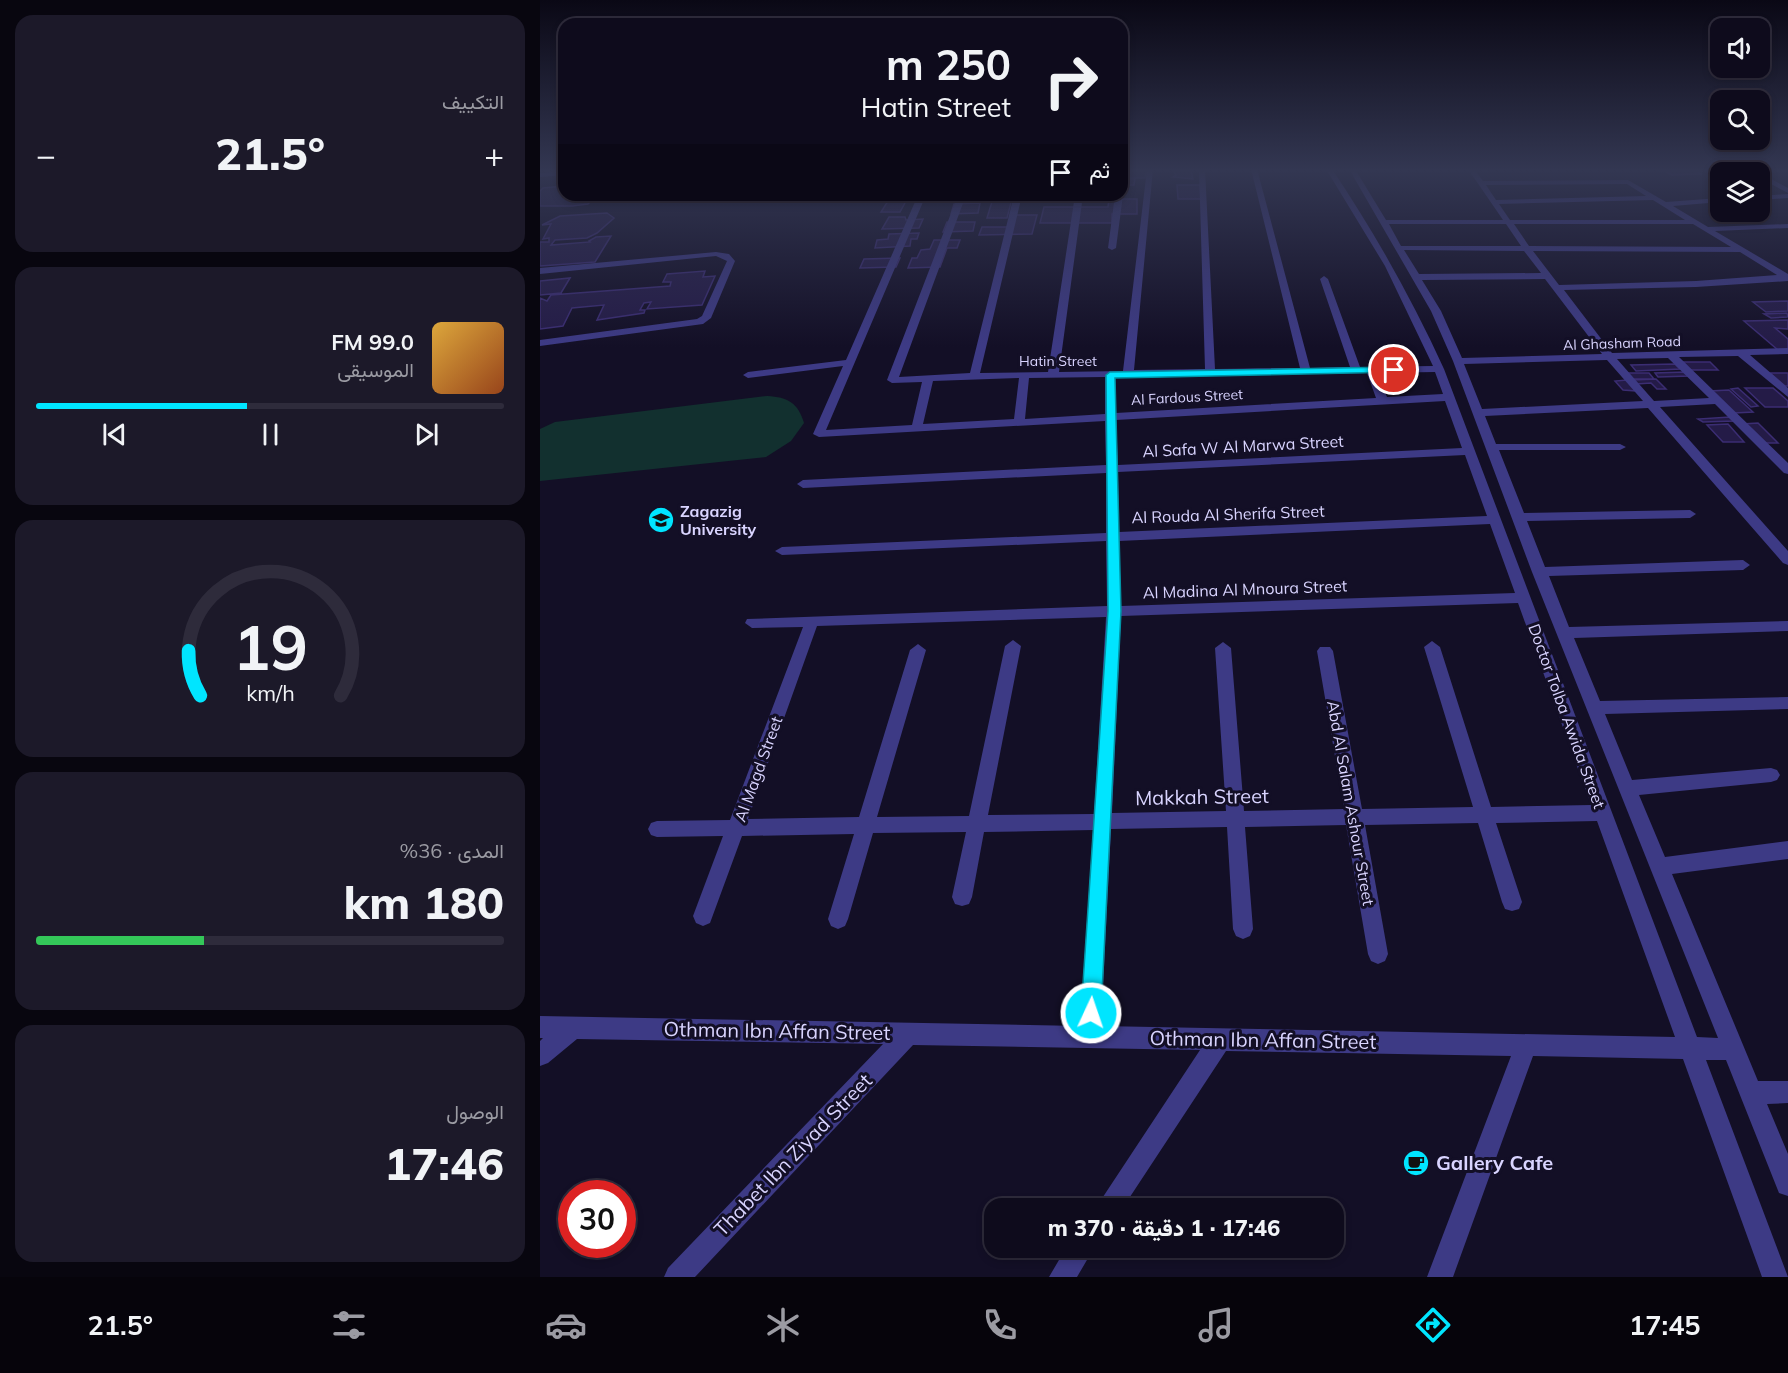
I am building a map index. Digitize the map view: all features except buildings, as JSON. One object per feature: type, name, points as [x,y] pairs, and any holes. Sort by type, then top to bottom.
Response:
[{"type":"street","points":[[748,375],[851,362],[908,229]]},
{"type":"street","name":"Hatin Street","points":[[949,229],[892,380],[974,376],[1440,369]]},
{"type":"street","points":[[974,376],[1010,229]]},
{"type":"street","points":[[1053,376],[1074,229]]},
{"type":"street","points":[[1112,248],[1115,229]]},
{"type":"street","points":[[1128,375],[1144,229]]},
{"type":"street","points":[[1204,229],[1210,374]]},
{"type":"street","points":[[1269,229],[1306,372]]},
{"type":"street","name":"Doctor Tolba Awida Street","points":[[1367,229],[1414,310],[1440,369],[1775,1277]]},
{"type":"street","name":"Doctor Tolba Awida Street","points":[[1387,229],[1436,311],[1458,361],[1476,413],[1539,572],[1788,1184]]},
{"type":"street","points":[[1513,229],[1610,357],[1788,560]]},
{"type":"street","points":[[1707,229],[1718,229]]},
{"type":"street","points":[[1707,229],[1787,278]]},
{"type":"street","points":[[1399,248],[1742,250]]},
{"type":"street","points":[[540,271],[716,254],[726,256],[731,261],[706,318],[700,322],[540,343]]},
{"type":"street","points":[[1416,278],[1548,276]]},
{"type":"street","points":[[1557,288],[1696,284],[1787,278]]},
{"type":"street","points":[[1324,279],[1356,371]]},
{"type":"street","name":"Al Ghasham Road","points":[[1458,361],[1788,351]]},
{"type":"street","points":[[1741,353],[1788,394]]},
{"type":"street","points":[[1671,355],[1788,470]]},
{"type":"street","name":"Al Fardous Street","points":[[851,362],[819,434],[1450,397]]},
{"type":"street","points":[[1371,370],[1383,401]]},
{"type":"street","points":[[1090,1037],[1114,611],[1110,375]]},
{"type":"street","points":[[1019,422],[1024,376]]},
{"type":"street","points":[[917,428],[928,379]]},
{"type":"street","points":[[1476,413],[1717,401]]},
{"type":"street","points":[[1490,447],[1620,447]]},
{"type":"street","name":"Al Safa W Al Marwa Street","points":[[803,484],[1470,451]]},
{"type":"street","points":[[1518,517],[1690,514]]},
{"type":"street","name":"Al Rouda Al Sherifa Street","points":[[782,551],[1495,520]]},
{"type":"street","points":[[1539,572],[1743,565]]},
{"type":"street","name":"Al Madina Al Mnoura Street","points":[[752,623],[1524,598]]},
{"type":"street","name":"Al Magd Street","points":[[703,916],[812,621]]},
{"type":"street","points":[[1564,633],[1788,626]]},
{"type":"street","points":[[962,897],[1013,646]]},
{"type":"street","points":[[1432,647],[1512,902]]},
{"type":"street","points":[[1223,648],[1243,929]]},
{"type":"street","points":[[838,919],[918,650]]},
{"type":"street","name":"Abd Al Salam Ashour Street","points":[[1324,651],[1378,954]]},
{"type":"street","points":[[1594,708],[1788,703]]},
{"type":"street","points":[[1627,789],[1771,775]]},
{"type":"street","name":"Makkah Street","points":[[657,829],[1603,813]]},
{"type":"street","points":[[1659,867],[1788,850]]},
{"type":"street","name":"Othman Ibn Affan Street","points":[[540,1027],[1733,1049]]},
{"type":"street","points":[[540,1055],[574,1027]]},
{"type":"street","name":"Thabet Ibn Ziyad Street","points":[[677,1277],[909,1033]]},
{"type":"street","points":[[1114,1198],[1220,1040]]},
{"type":"street","points":[[1440,1277],[1526,1045]]},
{"type":"street","points":[[1751,1093],[1788,1092]]},
{"type":"street","points":[[1062,1277],[1074,1258]]},
{"type":"green space","points":[[767,396],[791,402],[799,410],[804,423],[791,441],[766,457],[540,481],[540,429],[555,422]]},
{"type":"place","name":"Zagazig University","points":[[661,520]]},
{"type":"place","name":"Gallery Cafe","points":[[1416,1163]]},
{"type":"route","points":[[1091,1013],[1114,611],[1110,375],[1394,370]]}]
